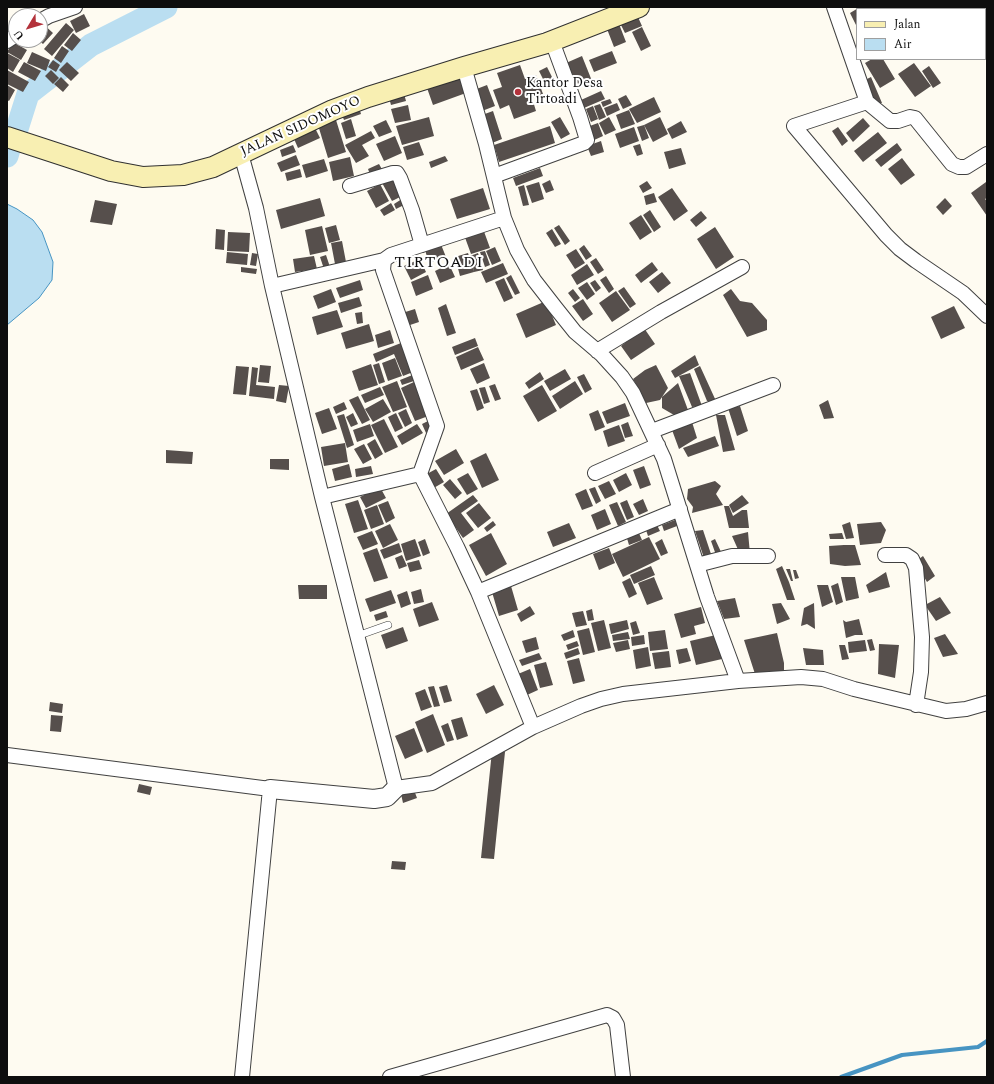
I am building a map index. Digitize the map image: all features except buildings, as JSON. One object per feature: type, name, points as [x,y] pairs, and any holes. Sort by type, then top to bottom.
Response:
[{"type":"main road","name":"JALAN SIDOMOYO","points":[[7,137],[111,171],[143,177],[182,175],[212,167],[333,110],[368,97],[552,41],[638,7]]},
{"type":"street","points":[[56,10],[75,7]]},
{"type":"street","points":[[834,7],[867,102],[890,121],[898,121],[910,117],[915,118],[952,164],[959,167],[966,167],[987,154]]},
{"type":"street","points":[[494,176],[584,143],[587,138],[552,41]]},
{"type":"street","points":[[464,67],[504,218],[517,250],[534,280],[576,332],[597,350],[622,377],[633,392],[658,445],[697,565],[738,681]]},
{"type":"street","points":[[867,102],[794,126],[896,244],[916,261],[963,293],[987,316]]},
{"type":"street","points":[[241,154],[256,208],[272,286],[322,497],[396,788]]},
{"type":"street","points":[[350,186],[394,173],[397,174],[400,178],[412,210],[422,244]]},
{"type":"street","points":[[272,286],[384,260],[391,255],[422,244],[504,218]]},
{"type":"street","points":[[384,260],[383,270],[437,426],[420,474],[478,592],[533,727]]},
{"type":"street","points":[[597,350],[742,267]]},
{"type":"street","points":[[652,431],[773,385]]},
{"type":"street","points":[[595,473],[658,445]]},
{"type":"street","points":[[322,497],[420,474]]},
{"type":"street","points":[[478,592],[680,509]]},
{"type":"street","points":[[885,555],[906,555],[912,559],[916,568],[922,637],[921,672],[916,705]]},
{"type":"street","points":[[697,565],[732,556],[768,556]]},
{"type":"street","points":[[7,755],[270,789],[374,800],[387,797],[396,788],[432,782],[533,727],[581,706],[622,694],[738,681],[801,677],[823,679],[854,690],[946,711],[966,709],[987,703]]},
{"type":"street","points":[[242,1077],[270,789]]},
{"type":"street","points":[[390,1077],[607,1015],[613,1018],[617,1025],[623,1077]]},
{"type":"lane","points":[[357,636],[388,625]]},
{"type":"water","points":[[7,204],[33,220],[42,232],[53,262],[52,280],[39,298],[7,325]]},
{"type":"waterway","points":[[16,132],[28,94],[91,45],[166,7]]},
{"type":"waterway","points":[[7,156],[10,146]]},
{"type":"waterway","points":[[841,1077],[902,1055],[978,1047],[987,1041]]},
{"type":"place","name":"Kantor Desa Tirtoadi","points":[[518,92]]},
{"type":"district","name":"TIRTOADI","points":[[439,264]]}]
